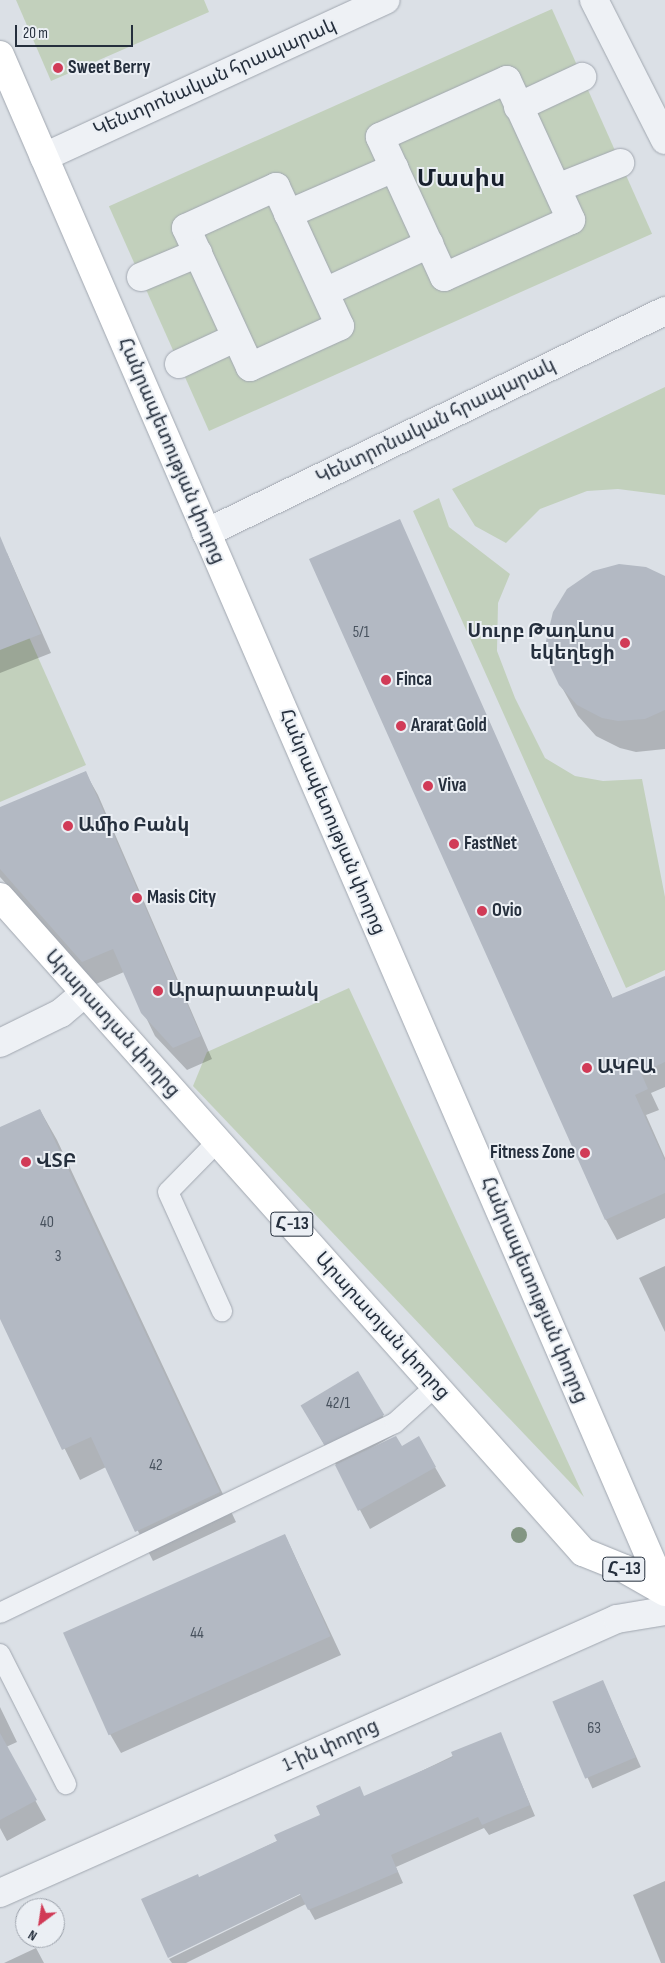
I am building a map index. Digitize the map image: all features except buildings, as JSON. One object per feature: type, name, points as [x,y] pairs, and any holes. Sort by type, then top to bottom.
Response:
[{"type":"street","name":"Կենտրոնական հրապարակ","points":[[44,157],[386,0]]},
{"type":"street","points":[[594,0],[665,140]]},
{"type":"street","name":"Հանրապետության փողոց","points":[[0,55],[664,1597]]},
{"type":"street","points":[[518,107],[582,77]]},
{"type":"street","points":[[507,80],[571,220],[444,277],[394,168],[380,137],[507,80]]},
{"type":"street","points":[[557,188],[620,163]]},
{"type":"street","points":[[288,214],[394,168]]},
{"type":"street","points":[[276,187],[288,214],[340,326],[250,367],[186,228],[276,187]]},
{"type":"street","points":[[325,292],[429,244]]},
{"type":"street","points":[[140,277],[198,253]]},
{"type":"street","name":"Կենտրոնական հրապարակ","points":[[206,533],[665,311]]},
{"type":"street","points":[[179,364],[235,338]]},
{"type":"street","name":"Արարատյան փողոց","points":[[0,898],[583,1552],[664,1597]]},
{"type":"street","points":[[0,1043],[60,1013],[85,992]]},
{"type":"street","name":"1-ին փողոց","points":[[0,1893],[664,1597]]},
{"type":"lane","points":[[218,1141],[168,1192],[222,1311]]},
{"type":"lane","points":[[0,1613],[395,1423],[436,1386]]},
{"type":"lane","points":[[0,1654],[66,1784]]},
{"type":"green space","points":[[16,0],[204,0],[209,12],[51,81]]},
{"type":"green space","points":[[552,9],[652,234],[209,431],[109,206]]},
{"type":"green space","points":[[665,387],[665,495],[618,489],[587,491],[540,509],[506,543],[475,526],[452,489]]},
{"type":"green space","points":[[439,498],[449,527],[510,574],[498,603],[497,651],[515,698],[545,758],[575,776],[603,781],[642,779],[665,897],[665,970],[626,988],[413,511]]},
{"type":"green space","points":[[0,572],[86,765],[0,802]]},
{"type":"green space","points":[[349,988],[584,1497],[193,1086],[207,1052]]},
{"type":"place","name":"Sweet Berry","points":[[58,68]]},
{"type":"place","name":"Սուրբ Թադևոս եկեղեցի","points":[[625,643]]},
{"type":"place","name":"Finca","points":[[386,680]]},
{"type":"place","name":"Ararat Gold","points":[[401,726]]},
{"type":"place","name":"Viva","points":[[428,786]]},
{"type":"place","name":"Ամիօ Բանկ","points":[[68,826]]},
{"type":"place","name":"FastNet","points":[[454,844]]},
{"type":"place","name":"Masis City","points":[[137,898]]},
{"type":"place","name":"Ovio","points":[[482,911]]},
{"type":"place","name":"Արարատբանկ","points":[[158,991]]},
{"type":"place","name":"ԱԿԲԱ","points":[[587,1068]]},
{"type":"place","name":"Fitness Zone","points":[[585,1153]]},
{"type":"place","name":"ՎՏԲ","points":[[26,1162]]},
{"type":"district","name":"Մասիս","points":[[461,179]]}]
